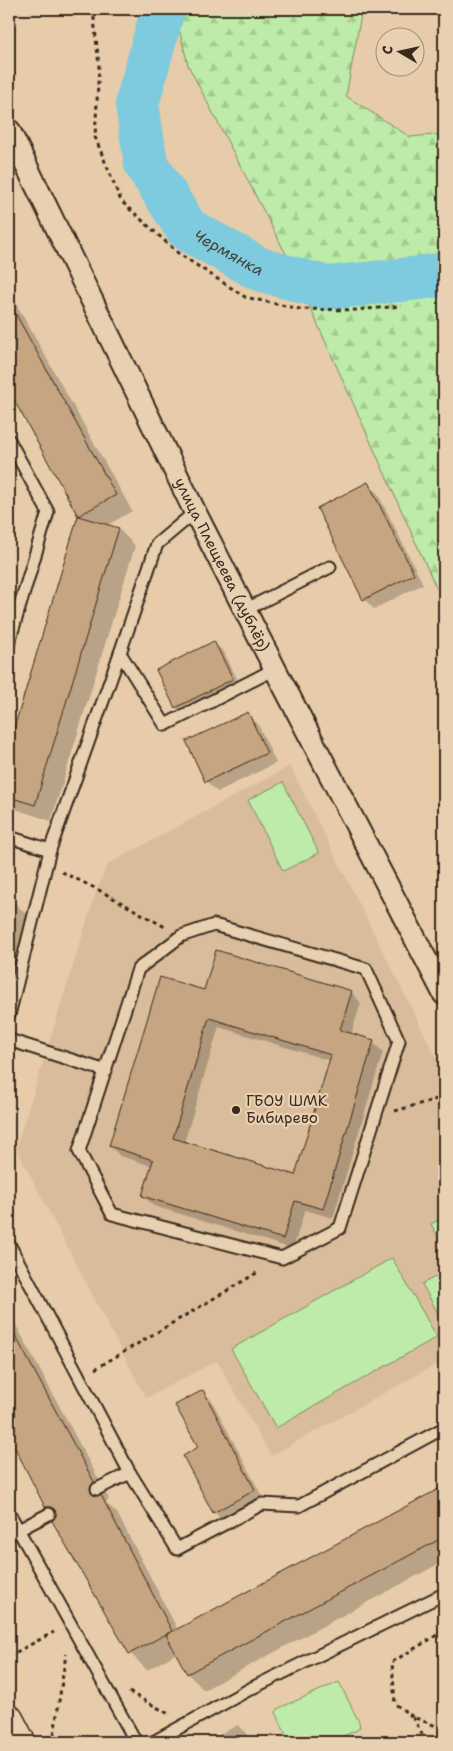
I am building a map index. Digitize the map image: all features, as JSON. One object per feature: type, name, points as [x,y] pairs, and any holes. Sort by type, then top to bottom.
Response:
[{"type":"main road","points":[[9,1719],[21,1742]]},
{"type":"street","name":"улица Плещеева (дублёр)","points":[[9,130],[195,512],[444,994]]},
{"type":"lane","points":[[9,440],[48,512],[9,642]]},
{"type":"lane","points":[[9,1015],[50,850],[157,544],[195,512]]},
{"type":"lane","points":[[245,610],[330,568]]},
{"type":"lane","points":[[120,652],[165,725],[275,669]]},
{"type":"lane","points":[[9,837],[50,850]]},
{"type":"lane","points":[[214,925],[366,969],[399,1041],[340,1228],[282,1258],[112,1214],[79,1151],[106,1071],[138,969],[181,936],[214,925]]},
{"type":"lane","points":[[9,1040],[106,1071]]},
{"type":"lane","points":[[9,1244],[130,1473],[178,1549],[262,1504],[299,1506],[444,1428]]},
{"type":"lane","points":[[97,1489],[130,1473]]},
{"type":"lane","points":[[9,1514],[13,1533],[70,1624],[136,1742]]},
{"type":"lane","points":[[13,1533],[49,1514]]},
{"type":"lane","points":[[153,1742],[252,1688],[444,1594]]},
{"type":"path","points":[[93,9],[99,66],[95,136],[121,201],[178,253],[245,297],[299,309],[356,310],[401,306]]},
{"type":"path","points":[[50,850],[58,870],[97,889],[181,936]]},
{"type":"path","points":[[375,1116],[444,1097]]},
{"type":"path","points":[[79,1378],[123,1354],[282,1258]]},
{"type":"path","points":[[9,1656],[70,1624]]},
{"type":"path","points":[[54,1742],[70,1624]]},
{"type":"path","points":[[444,1631],[392,1662],[395,1704],[413,1717],[444,1729]]},
{"type":"path","points":[[99,1676],[187,1723]]},
{"type":"path","points":[[413,1717],[426,1742]]},
{"type":"shaded area","name":"ГБОУ ШМК Бибирево","points":[[290,766],[444,1073],[444,1360],[271,1456],[217,1361],[146,1398],[16,1148],[97,889],[108,864]]},
{"type":"green space","points":[[174,9],[362,9],[346,96],[410,137],[444,134],[444,605],[286,254],[188,65]]},
{"type":"green space","points":[[283,782],[319,853],[283,871],[248,800]]},
{"type":"green space","points":[[444,1217],[444,1248],[431,1224]]},
{"type":"green space","points":[[392,1258],[437,1337],[276,1428],[231,1349]]},
{"type":"green space","points":[[444,1272],[444,1324],[422,1284]]},
{"type":"green space","points":[[339,1682],[360,1727],[329,1742],[289,1742],[276,1712],[279,1708]]},
{"type":"building","points":[[9,302],[116,495],[78,516],[9,391]]},
{"type":"building","points":[[368,482],[414,574],[363,600],[317,508]]},
{"type":"building","points":[[78,516],[119,528],[35,805],[9,797],[9,745]]},
{"type":"building","points":[[214,641],[233,679],[175,708],[156,670]]},
{"type":"building","points":[[248,712],[267,753],[205,782],[186,741]]},
{"type":"building","points":[[216,950],[352,991],[340,1030],[374,1040],[323,1209],[295,1201],[283,1239],[142,1196],[153,1160],[109,1146],[160,977],[204,990]],"holes":[[[209,1018],[331,1055],[295,1175],[173,1138]]]},
{"type":"building","points":[[9,1324],[94,1482],[90,1488],[91,1493],[96,1496],[101,1495],[172,1631],[129,1654],[52,1521],[56,1515],[55,1510],[45,1507],[9,1436]]},
{"type":"building","points":[[203,1390],[255,1490],[213,1513],[183,1456],[198,1447],[175,1405]]},
{"type":"building","points":[[444,1486],[444,1537],[187,1674],[166,1635]]},
{"type":"waterway","name":"Чермянка","points":[[163,9],[137,104],[146,164],[187,229],[259,269],[327,288],[444,274]]},
{"type":"place","name":"ГБОУ ШМК Бибирево","points":[[236,1110]]}]
